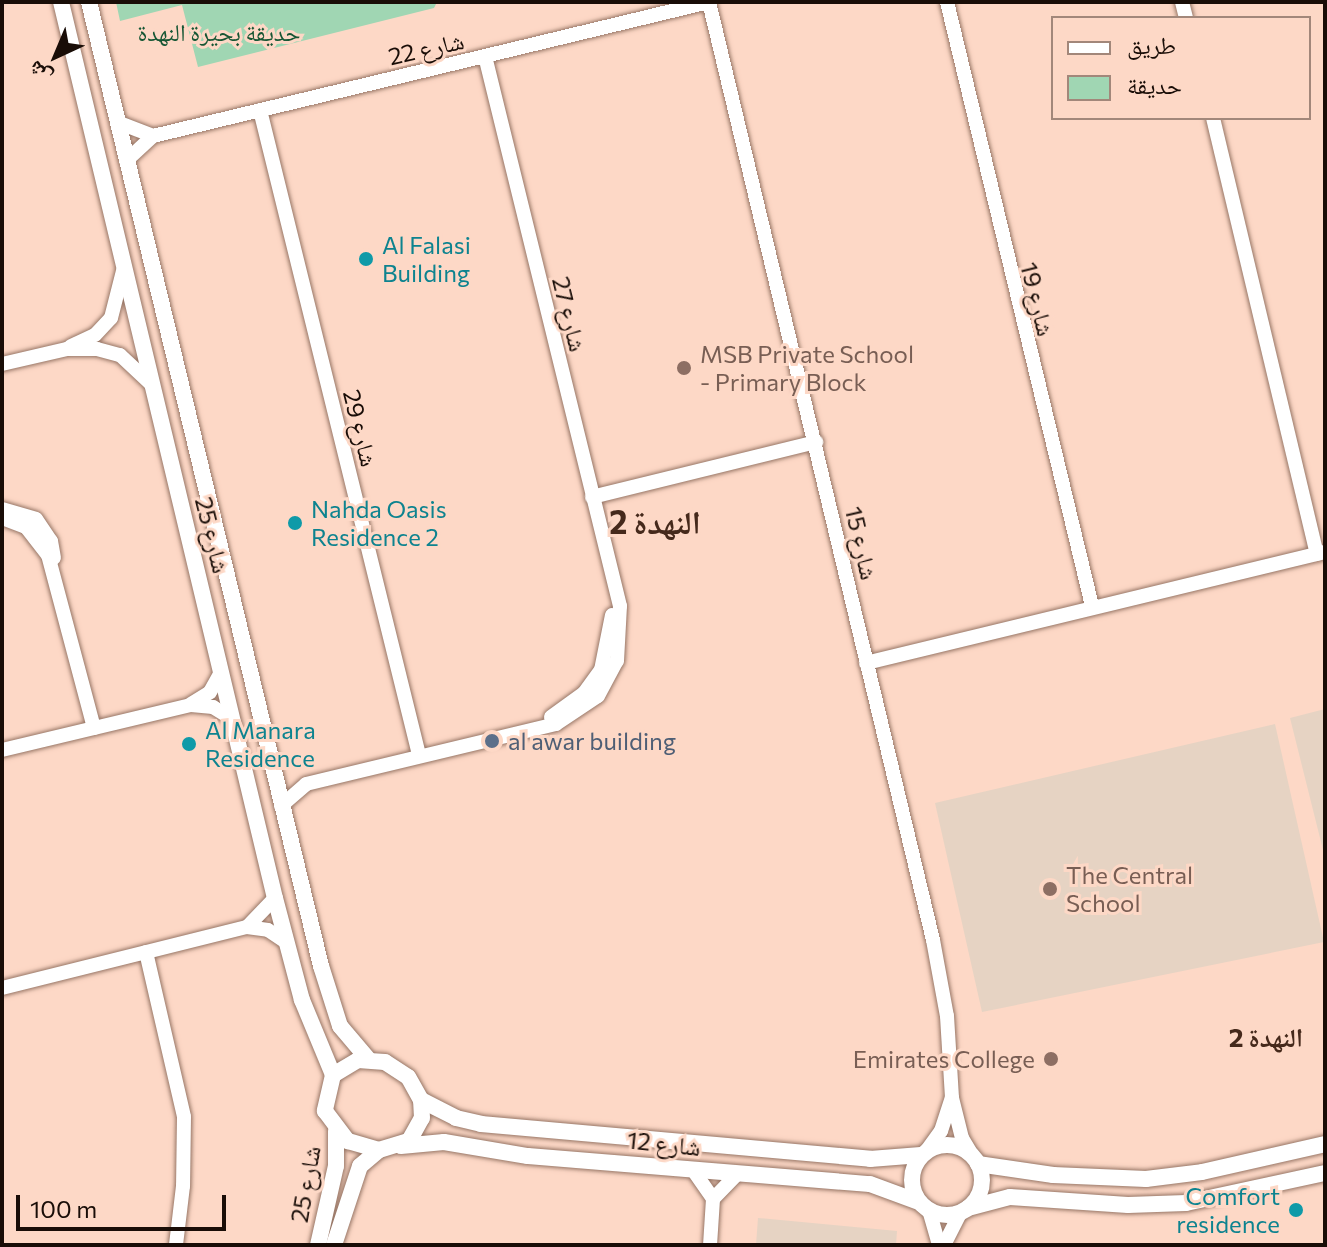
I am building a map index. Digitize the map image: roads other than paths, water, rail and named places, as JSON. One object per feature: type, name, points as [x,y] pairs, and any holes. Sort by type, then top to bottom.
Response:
[{"type":"street","name":"شارع 25","points":[[61,2],[286,942],[333,1075]]},
{"type":"street","name":"شارع 25","points":[[89,2],[281,806],[336,1015],[368,1059]]},
{"type":"street","name":"شارع 22","points":[[126,161],[153,136],[709,2]]},
{"type":"street","name":"شارع 15","points":[[709,2],[940,971],[952,1098],[962,1138],[975,1160]]},
{"type":"street","name":"شارع 19","points":[[947,2],[1092,606]]},
{"type":"street","name":"شارع 27","points":[[281,806],[306,784],[516,732],[567,708],[601,670],[612,635],[612,582],[485,56]]},
{"type":"street","name":"شارع 29","points":[[260,110],[419,755]]},
{"type":"street","points":[[866,663],[1321,553],[1213,120]]},
{"type":"street","points":[[117,122],[153,136]]},
{"type":"street","points":[[3,361],[67,349],[95,335],[111,318],[124,267]]},
{"type":"street","points":[[67,349],[120,355],[152,386]]},
{"type":"street","points":[[592,497],[816,442]]},
{"type":"street","points":[[2,509],[21,510],[42,526],[51,541],[53,567],[94,728]]},
{"type":"street","points":[[2,518],[35,535],[53,567]]},
{"type":"street","points":[[191,705],[210,692],[221,672]]},
{"type":"street","points":[[2,750],[191,705],[213,707],[232,719]]},
{"type":"street","points":[[274,775],[306,784]]},
{"type":"street","points":[[247,927],[275,898]]},
{"type":"street","points":[[2,988],[247,927],[268,930],[286,942]]},
{"type":"street","points":[[146,952],[184,1117],[183,1186],[176,1245]]},
{"type":"street","points":[[368,1059],[401,1071],[421,1100],[420,1126],[401,1146],[379,1150],[356,1145],[336,1131],[324,1103],[333,1075],[349,1064],[368,1059]]},
{"type":"street","name":"شارع 15","points":[[924,1153],[941,1131],[952,1098]]},
{"type":"street","name":"شارع 12","points":[[421,1100],[456,1118],[481,1124],[870,1159],[924,1153]]},
{"type":"street","name":"شارع 25","points":[[318,1245],[336,1166],[336,1131]]},
{"type":"street","name":"شارع 12","points":[[401,1146],[444,1142],[528,1156],[883,1186],[924,1206]]},
{"type":"street","points":[[941,1245],[911,1178],[924,1153],[956,1146],[975,1160],[1053,1175],[1164,1178],[1325,1144]]},
{"type":"street","name":"شارع 25","points":[[334,1245],[352,1181],[379,1150]]},
{"type":"street","points":[[941,1245],[980,1192],[975,1160]]},
{"type":"street","points":[[693,1170],[713,1199],[710,1245]]},
{"type":"street","points":[[924,1206],[964,1211],[1010,1197],[1128,1205],[1186,1203],[1325,1173]]},
{"type":"street","points":[[713,1199],[737,1174]]},
{"type":"place","name":"Al Falasi Building","points":[[366,259]]},
{"type":"place","name":"MSB Private School - Primary Block","points":[[684,368]]},
{"type":"place","name":"Nahda Oasis Residence 2","points":[[295,523]]},
{"type":"place","name":"al awar building","points":[[492,741]]},
{"type":"place","name":"Al Manara Residence","points":[[189,744]]},
{"type":"place","name":"The Central School","points":[[1050,889]]},
{"type":"place","name":"Emirates College","points":[[1051,1059]]},
{"type":"place","name":"Comfort residence","points":[[1296,1210]]},
{"type":"district","name":"النهدة 2","points":[[655,521]]},
{"type":"district","name":"النهدة 2","points":[[1266,1037]]},
{"type":"park label","name":"حديقة بحيرة النهدة","points":[[219,32]]}]
